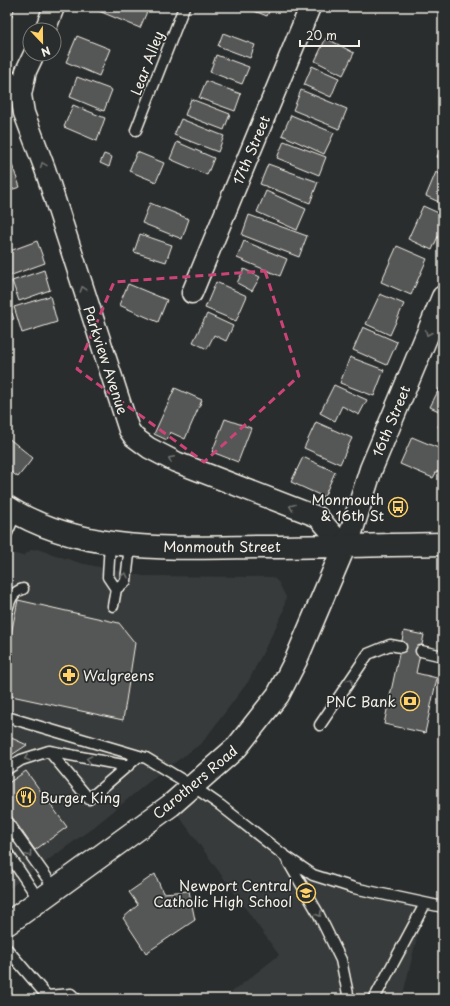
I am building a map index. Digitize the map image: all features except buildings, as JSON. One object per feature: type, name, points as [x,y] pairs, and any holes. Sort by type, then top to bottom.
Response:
[{"type":"main road","name":"16th Street","points":[[344,547],[348,542],[371,469],[443,297]]},
{"type":"main road","name":"Monmouth Street","points":[[12,510],[76,536],[120,544],[194,547],[344,547],[443,544]]},
{"type":"main road","name":"Carothers Road","points":[[7,924],[171,805],[194,787],[237,747],[278,695],[296,660],[344,547]]},
{"type":"street","points":[[48,22],[54,7]]},
{"type":"street","name":"17th Street","points":[[192,293],[310,7]]},
{"type":"street","name":"Parkview Avenue","points":[[30,62],[26,71],[21,95],[24,113],[45,169],[129,430],[149,448],[176,462],[318,517],[344,547]]},
{"type":"street","points":[[7,80],[21,95]]},
{"type":"lane","name":"Lear Alley","points":[[136,130],[184,7]]},
{"type":"lane","points":[[7,533],[12,510]]},
{"type":"lane","points":[[116,589],[108,577],[120,544]]},
{"type":"lane","points":[[113,606],[116,589],[126,580],[120,544]]},
{"type":"lane","points":[[7,610],[11,596],[18,590],[23,589]]},
{"type":"lane","points":[[320,725],[368,654],[390,645],[401,648]]},
{"type":"lane","points":[[421,651],[443,656]]},
{"type":"lane","points":[[7,717],[146,758],[194,787],[266,840],[285,856],[313,875],[328,881],[443,907]]},
{"type":"lane","points":[[49,751],[89,799],[139,756]]},
{"type":"lane","points":[[7,769],[21,760],[49,751],[128,766]]},
{"type":"lane","points":[[7,822],[47,895]]},
{"type":"lane","points":[[7,852],[47,895]]},
{"type":"lane","points":[[285,856],[318,913],[342,960],[349,999]]},
{"type":"lane","points":[[374,999],[425,904]]},
{"type":"lane","points":[[7,949],[47,996],[71,994],[76,999]]},
{"type":"highlighted area","points":[[265,271],[299,376],[204,462],[77,369],[114,282]]},
{"type":"shaded area","points":[[37,549],[80,563],[143,576],[273,577],[279,583],[286,597],[283,613],[248,682],[202,743],[156,776],[94,827],[7,890],[7,552],[23,556],[31,550]]},
{"type":"shaded area","name":"Newport Central Catholic High School","points":[[194,787],[313,875],[425,904],[402,999],[223,999],[279,955],[171,805]]},
{"type":"place","name":"Monmouth & 16th St","points":[[398,507]]},
{"type":"place","name":"Walgreens","points":[[69,675]]},
{"type":"place","name":"PNC Bank","points":[[410,701]]},
{"type":"place","name":"Burger King","points":[[26,797]]},
{"type":"place","name":"Newport Central Catholic High School","points":[[306,893]]}]
